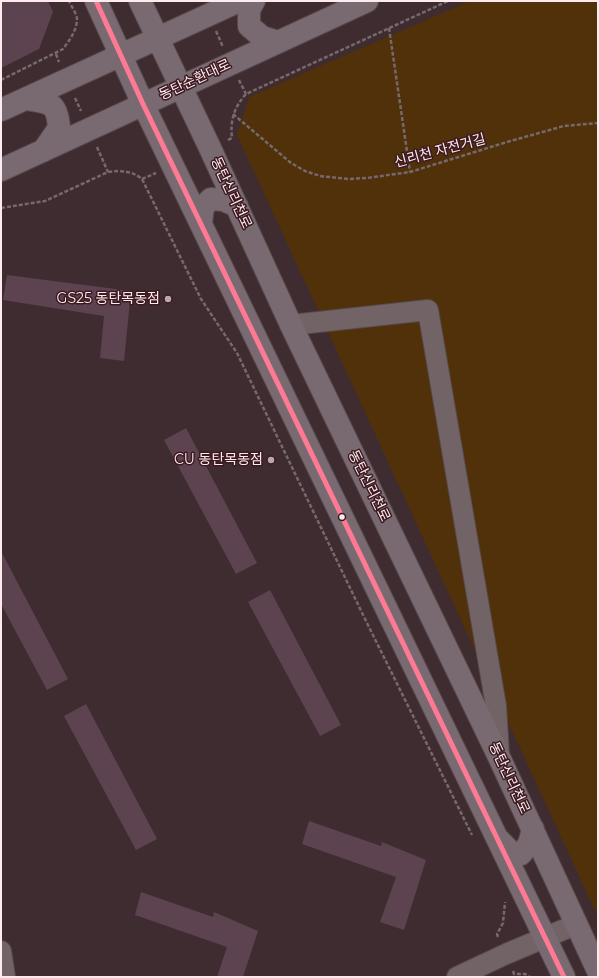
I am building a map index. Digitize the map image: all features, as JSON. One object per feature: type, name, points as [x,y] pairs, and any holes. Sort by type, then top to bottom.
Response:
[{"type":"main road","points":[[96,1],[143,104],[564,977]]},
{"type":"main road","name":"동탄신리천로","points":[[140,1],[292,324],[499,757],[598,971]]},
{"type":"main road","points":[[1,110],[239,1]]},
{"type":"main road","points":[[254,1],[249,10],[250,26],[262,37],[278,42]]},
{"type":"main road","name":"동탄순환대로","points":[[1,170],[367,1]]},
{"type":"main road","points":[[26,99],[49,103],[58,114],[59,128],[43,151]]},
{"type":"main road","points":[[201,224],[203,207],[211,199],[223,200],[237,206]]},
{"type":"main road","points":[[498,839],[511,852],[521,854],[529,844],[533,830]]},
{"type":"street","points":[[292,324],[428,310],[496,706],[499,757]]},
{"type":"street","points":[[457,977],[506,954],[577,924]]},
{"type":"street","points":[[1,952],[6,977]]},
{"type":"path","points":[[1,80],[63,49],[74,30],[77,18],[69,1]]},
{"type":"path","points":[[232,138],[231,128],[233,114],[239,102],[246,94],[448,1]]},
{"type":"path","points":[[390,28],[410,172]]},
{"type":"path","name":"신리천 자전거길","points":[[233,114],[291,163],[305,171],[320,176],[348,179],[410,172],[557,128],[598,123]]},
{"type":"path","points":[[1,208],[45,200],[108,172],[119,170],[128,171],[136,174],[142,179],[201,299],[237,353],[364,619],[473,838]]},
{"type":"path","points":[[497,934],[503,923],[505,911],[505,902],[502,895]]},
{"type":"path","points":[[514,974],[525,974],[530,977]]},
{"type":"shaded area","points":[[470,1],[598,1],[598,917],[237,135],[249,97]]},
{"type":"building","points":[[1,1],[48,1],[53,12],[39,49],[1,68]]},
{"type":"building","points":[[7,275],[131,291],[124,361],[100,358],[104,316],[3,300]]},
{"type":"building","points":[[186,428],[257,563],[236,574],[164,440]]},
{"type":"building","points":[[1,551],[68,679],[47,690],[1,604]]},
{"type":"building","points":[[270,590],[341,725],[320,736],[248,602]]},
{"type":"building","points":[[86,704],[157,839],[136,850],[64,716]]},
{"type":"building","points":[[309,821],[381,846],[382,842],[426,860],[404,930],[380,922],[396,877],[302,844]]},
{"type":"building","points":[[141,892],[213,917],[214,912],[258,931],[243,977],[217,977],[227,947],[135,915]]},
{"type":"transit line","points":[[96,1],[143,104],[564,977]]},
{"type":"place","name":"GS25 동탄목동점","points":[[168,299]]},
{"type":"place","name":"CU 동탄목동점","points":[[271,460]]}]
